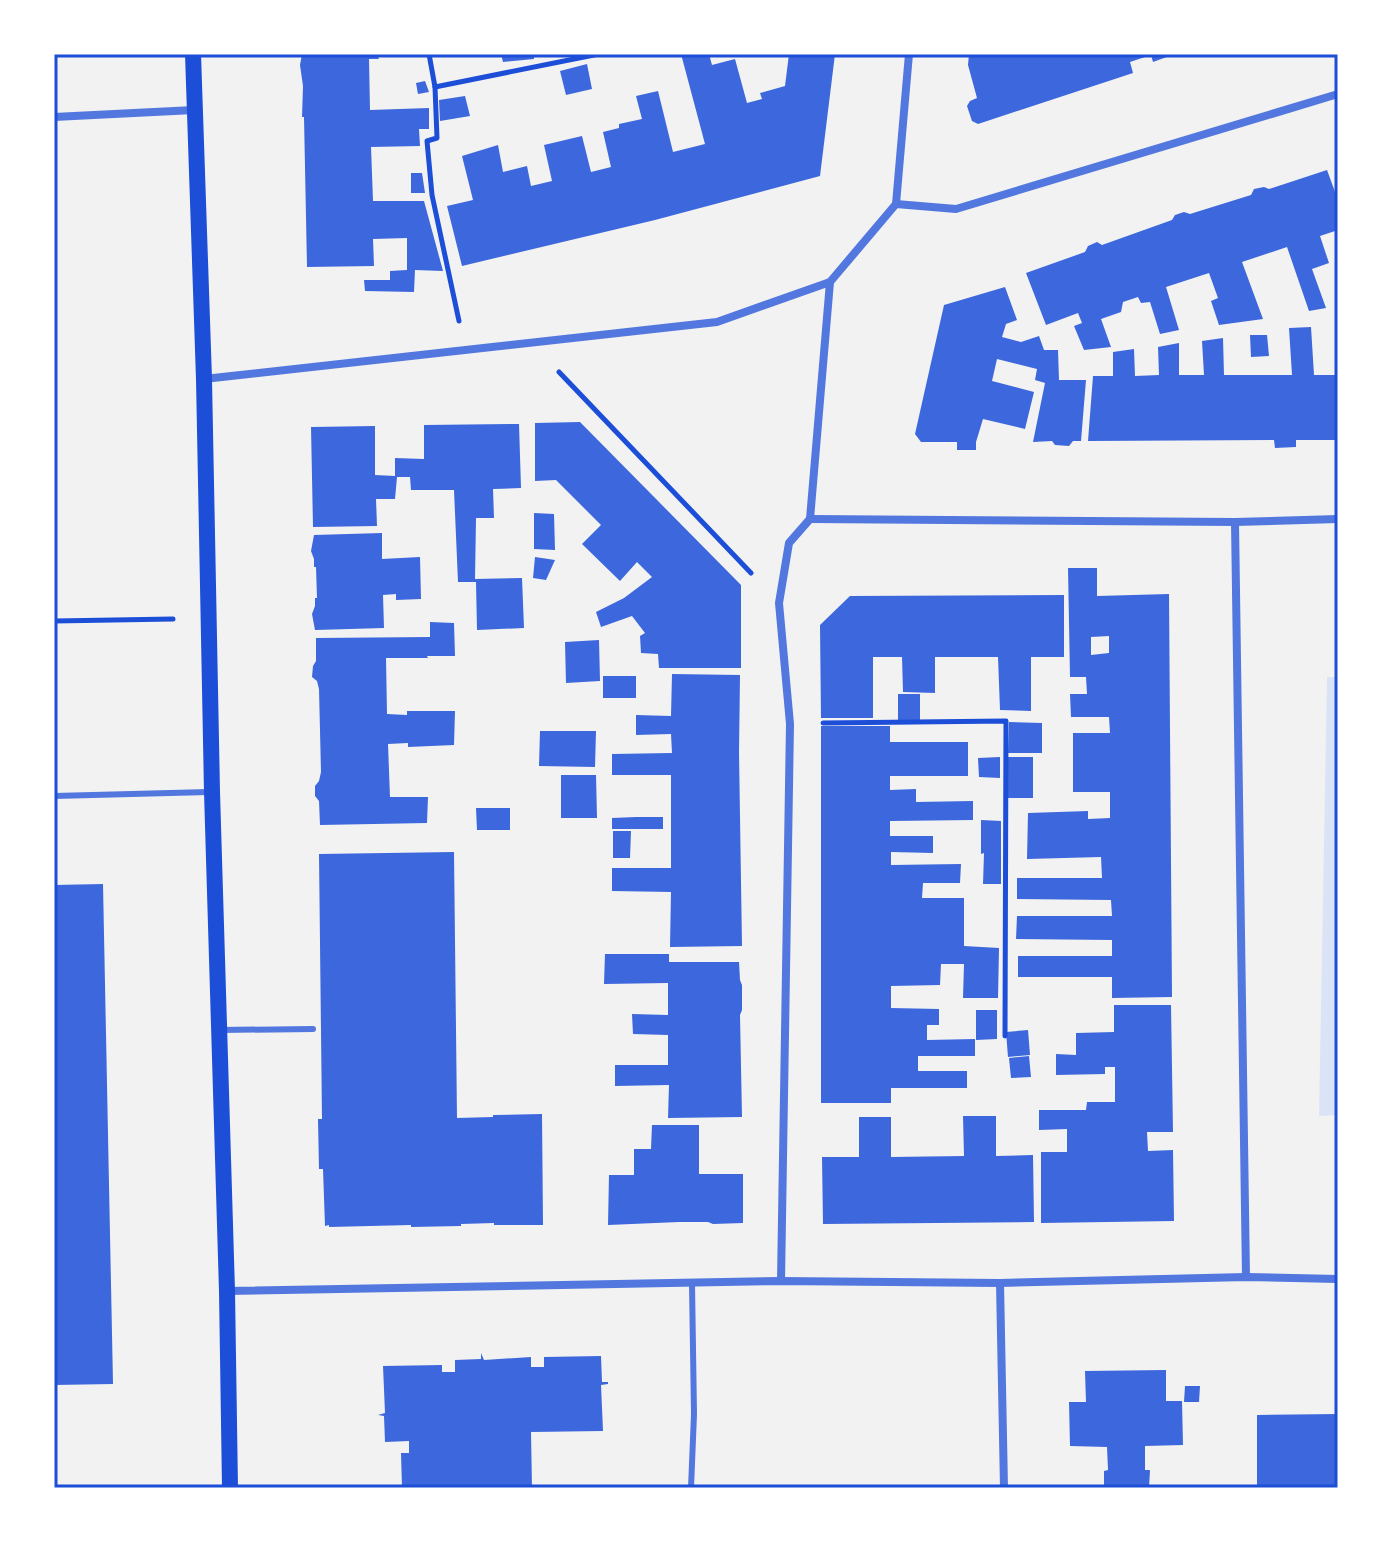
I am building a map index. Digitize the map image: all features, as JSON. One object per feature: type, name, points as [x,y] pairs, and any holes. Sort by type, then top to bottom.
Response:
[{"type":"main road","points":[[193,54],[204,379],[230,1488]]},
{"type":"street","points":[[204,379],[717,322],[830,282],[896,204],[909,54]]},
{"type":"street","points":[[896,204],[956,209],[1338,94]]},
{"type":"street","points":[[54,117],[194,110]]},
{"type":"street","points":[[781,1281],[790,724],[779,603],[789,543],[810,519],[830,282]]},
{"type":"street","points":[[810,519],[1235,522],[1338,519]]},
{"type":"street","points":[[1235,522],[1246,1277]]},
{"type":"street","points":[[227,1291],[781,1281],[1000,1283],[1246,1277],[1338,1279]]},
{"type":"street","points":[[1000,1283],[1004,1488]]},
{"type":"lane","points":[[54,796],[212,792]]},
{"type":"lane","points":[[219,1030],[313,1029]]},
{"type":"lane","points":[[691,1488],[694,1414],[692,1284]]},
{"type":"path","points":[[429,54],[435,87],[437,138],[427,141],[432,195],[465,350]]},
{"type":"path","points":[[435,87],[599,54]]},
{"type":"path","points":[[530,342],[779,603]]},
{"type":"path","points":[[54,621],[208,618]]},
{"type":"path","points":[[790,724],[1006,721],[1005,1036]]},
{"type":"shaded area","points":[[1327,677],[1338,677],[1338,1115],[1319,1116]]},
{"type":"building","points":[[302,54],[424,54],[424,57],[369,59],[370,110],[429,108],[429,129],[419,129],[420,146],[371,147],[373,201],[424,201],[443,271],[415,270],[414,292],[365,291],[364,280],[390,280],[390,271],[407,270],[407,238],[373,239],[374,266],[307,267]]},
{"type":"building","points":[[501,54],[534,54],[534,59],[503,62]]},
{"type":"building","points":[[681,54],[709,54],[712,65],[735,59],[747,103],[762,99],[760,93],[785,86],[789,54],[835,54],[820,176],[655,220],[462,266],[447,206],[473,200],[462,156],[498,145],[503,172],[527,166],[531,186],[552,181],[544,145],[582,136],[591,172],[611,167],[603,132],[619,128],[619,124],[642,119],[636,96],[658,91],[673,152],[705,144]]},
{"type":"building","points":[[969,54],[1175,54],[1153,62],[1151,55],[1130,62],[1133,73],[978,124],[972,121],[967,106],[977,98],[968,65]]},
{"type":"building","points":[[587,64],[592,89],[566,95],[560,71]]},
{"type":"building","points":[[425,81],[429,92],[418,94],[416,83]]},
{"type":"building","points":[[465,96],[470,116],[440,121],[439,100]]},
{"type":"building","points":[[1327,170],[1338,200],[1338,230],[1320,236],[1329,263],[1312,269],[1326,308],[1309,311],[1287,247],[1242,262],[1263,319],[1219,325],[1211,301],[1218,298],[1209,273],[1166,287],[1179,330],[1160,334],[1150,302],[1141,303],[1138,297],[1123,302],[1121,312],[1101,319],[1111,347],[1084,350],[1074,326],[1082,323],[1078,313],[1046,325],[1026,273],[1085,252],[1088,246],[1097,242],[1102,245],[1172,220],[1175,215],[1190,214],[1251,195],[1254,189],[1269,189]]},
{"type":"building","points":[[411,173],[422,173],[425,193],[411,193]]},
{"type":"building","points":[[1005,287],[1017,320],[1006,324],[1002,337],[1021,342],[1039,336],[1044,350],[1058,350],[1059,380],[1086,380],[1081,441],[1073,441],[1069,446],[1055,445],[1052,441],[1033,442],[1045,383],[1035,380],[1037,369],[997,359],[992,381],[1034,392],[1025,429],[983,419],[976,450],[957,450],[957,442],[921,442],[915,434],[944,305]]},
{"type":"building","points":[[1311,327],[1314,375],[1338,375],[1338,440],[1296,440],[1296,447],[1275,448],[1274,440],[1088,441],[1093,376],[1113,376],[1113,352],[1134,349],[1135,376],[1159,375],[1158,347],[1179,343],[1179,375],[1204,375],[1202,341],[1223,338],[1224,375],[1292,375],[1289,328]]},
{"type":"building","points":[[1250,335],[1267,335],[1269,356],[1251,357]]},
{"type":"building","points":[[580,422],[741,585],[741,668],[659,668],[658,654],[641,653],[640,636],[645,633],[632,616],[601,627],[596,612],[624,598],[652,577],[637,562],[620,581],[582,544],[601,525],[556,480],[535,481],[535,423]]},
{"type":"building","points":[[519,424],[521,488],[493,489],[494,518],[476,518],[475,579],[522,578],[524,628],[477,630],[476,582],[458,582],[454,490],[411,490],[410,477],[397,477],[395,499],[376,499],[377,526],[313,527],[311,427],[375,426],[375,475],[395,476],[395,458],[424,459],[424,425]]},
{"type":"building","points":[[534,513],[554,514],[555,550],[534,549]]},
{"type":"building","points":[[382,533],[382,559],[420,557],[421,599],[396,600],[396,594],[383,595],[384,628],[315,630],[312,614],[317,598],[316,567],[311,551],[314,535]]},
{"type":"building","points":[[535,557],[555,560],[546,580],[533,578]]},
{"type":"building","points":[[1068,568],[1097,568],[1097,596],[1169,594],[1172,997],[1112,998],[1112,977],[1018,977],[1018,956],[1112,956],[1112,940],[1016,939],[1017,916],[1112,916],[1111,900],[1017,899],[1017,878],[1102,878],[1101,857],[1027,859],[1028,813],[1088,811],[1088,819],[1110,818],[1110,792],[1073,792],[1073,733],[1110,733],[1109,717],[1071,717],[1070,694],[1087,694],[1086,677],[1070,677]],"holes":[[[1109,636],[1109,653],[1091,655],[1091,637]]]},
{"type":"building","points":[[1064,595],[1064,657],[1031,657],[1031,711],[1000,710],[998,657],[935,657],[935,693],[903,692],[902,657],[873,657],[873,718],[821,718],[820,625],[850,596]]},
{"type":"building","points":[[430,622],[454,623],[455,656],[386,658],[387,714],[455,711],[454,745],[408,747],[408,743],[388,744],[390,797],[428,797],[427,823],[320,825],[319,801],[315,796],[315,786],[321,772],[319,689],[312,677],[316,638],[430,637]]},
{"type":"building","points":[[599,640],[600,681],[566,683],[565,642]]},
{"type":"building","points":[[672,674],[740,675],[742,946],[670,947],[671,892],[612,891],[612,868],[671,868],[671,775],[612,775],[612,754],[672,753],[671,734],[636,735],[636,715],[671,716]]},
{"type":"building","points":[[603,676],[636,676],[636,698],[603,698]]},
{"type":"building","points":[[898,694],[920,694],[920,720],[898,720]]},
{"type":"building","points":[[1009,722],[1042,723],[1042,753],[1008,753]]},
{"type":"building","points":[[821,726],[890,726],[890,742],[968,742],[968,776],[890,776],[890,790],[916,789],[916,802],[973,801],[973,820],[890,821],[890,836],[933,836],[933,853],[891,852],[891,865],[961,864],[960,883],[923,883],[922,898],[964,898],[964,946],[999,948],[998,998],[963,998],[964,964],[941,964],[940,985],[891,986],[891,1008],[939,1009],[939,1025],[927,1025],[927,1040],[975,1039],[975,1056],[918,1056],[918,1071],[967,1071],[967,1088],[891,1088],[891,1103],[821,1103]]},
{"type":"building","points":[[540,731],[596,731],[595,767],[539,766]]},
{"type":"building","points":[[1000,757],[1000,778],[979,777],[978,758]]},
{"type":"building","points":[[1006,757],[1033,757],[1033,798],[1006,798]]},
{"type":"building","points":[[561,775],[596,775],[597,818],[561,818]]},
{"type":"building","points":[[476,808],[510,808],[510,830],[477,830]]},
{"type":"building","points":[[663,817],[663,829],[612,829],[612,818]]},
{"type":"building","points":[[981,820],[1001,821],[1001,884],[983,884]]},
{"type":"building","points":[[613,831],[631,831],[630,858],[613,858]]},
{"type":"building","points":[[454,852],[457,1118],[542,1114],[543,1225],[325,1226],[318,1119],[322,1119],[319,854]]},
{"type":"building","points":[[103,884],[113,1384],[54,1385],[54,885]]},
{"type":"building","points":[[605,954],[669,954],[669,962],[739,962],[742,985],[742,1117],[668,1118],[669,1085],[615,1086],[615,1065],[668,1065],[668,1035],[633,1034],[632,1014],[668,1015],[668,983],[604,984]]},
{"type":"building","points":[[1114,1005],[1171,1005],[1173,1132],[1147,1132],[1148,1151],[1173,1150],[1174,1221],[1041,1223],[1041,1152],[1067,1152],[1067,1129],[1039,1130],[1039,1110],[1086,1110],[1087,1102],[1115,1102],[1115,1067],[1105,1067],[1105,1074],[1056,1075],[1056,1054],[1076,1055],[1076,1033],[1114,1032]]},
{"type":"building","points":[[976,1010],[997,1010],[997,1039],[976,1040]]},
{"type":"building","points":[[1028,1030],[1030,1055],[1008,1057],[1006,1032]]},
{"type":"building","points":[[1029,1056],[1031,1077],[1011,1078],[1009,1058]]},
{"type":"building","points":[[963,1116],[996,1116],[996,1156],[1033,1155],[1034,1222],[823,1224],[822,1157],[859,1157],[859,1117],[891,1117],[891,1157],[964,1156]]},
{"type":"building","points":[[652,1125],[699,1125],[699,1174],[743,1174],[743,1223],[608,1225],[609,1175],[634,1175],[634,1149],[651,1149]]},
{"type":"building","points":[[481,1353],[484,1360],[531,1357],[531,1367],[544,1367],[544,1357],[601,1356],[602,1382],[608,1382],[601,1385],[603,1431],[531,1432],[532,1488],[402,1488],[401,1453],[409,1453],[409,1441],[385,1442],[384,1416],[378,1415],[385,1413],[383,1366],[442,1365],[442,1372],[455,1372],[455,1360],[481,1359]]},
{"type":"building","points":[[1166,1370],[1166,1401],[1182,1401],[1183,1445],[1145,1446],[1145,1470],[1150,1470],[1149,1488],[1104,1488],[1104,1471],[1108,1470],[1107,1447],[1070,1446],[1069,1402],[1086,1402],[1085,1371]]},
{"type":"building","points":[[1185,1386],[1200,1386],[1199,1402],[1184,1402]]},
{"type":"building","points":[[1338,1414],[1338,1488],[1257,1488],[1257,1415]]}]
